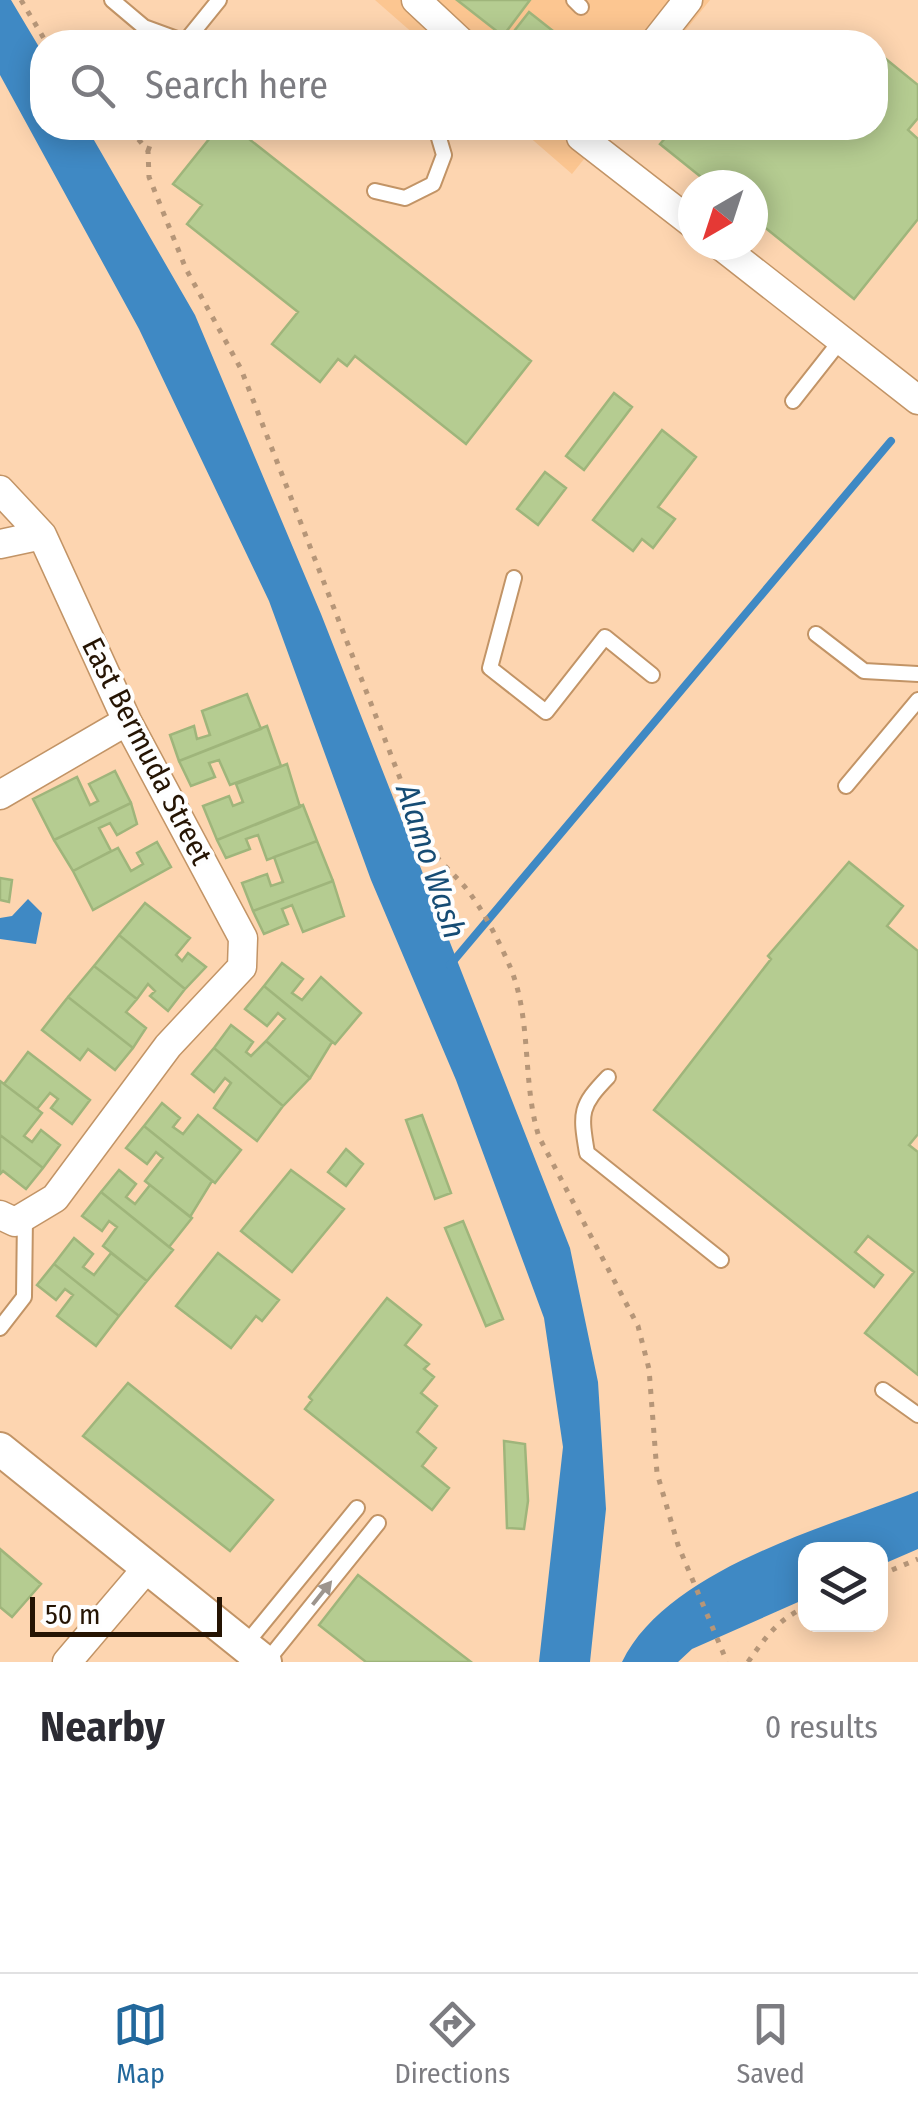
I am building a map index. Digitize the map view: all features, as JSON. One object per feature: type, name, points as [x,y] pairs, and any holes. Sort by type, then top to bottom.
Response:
[{"type":"street","points":[[416,0],[448,30]]},
{"type":"street","points":[[664,30],[688,0]]},
{"type":"street","points":[[591,140],[678,212]]},
{"type":"street","points":[[739,260],[918,400]]},
{"type":"street","name":"East Bermuda Street","points":[[0,490],[42,535],[127,721],[243,938],[242,967],[168,1046],[55,1198],[13,1217]]},
{"type":"street","points":[[0,544],[42,535]]},
{"type":"street","points":[[0,795],[127,721]]},
{"type":"street","points":[[4,1462],[148,1568],[259,1658]]},
{"type":"street","points":[[67,1662],[148,1568]]},
{"type":"lane","points":[[112,0],[150,30]]},
{"type":"lane","points":[[195,30],[219,0]]},
{"type":"lane","points":[[375,192],[405,198],[432,184],[444,156],[439,140]]},
{"type":"lane","points":[[793,401],[842,340]]},
{"type":"lane","points":[[514,578],[490,668],[546,712],[605,637],[652,675]]},
{"type":"lane","points":[[816,634],[864,672],[918,674]]},
{"type":"lane","points":[[846,786],[918,700]]},
{"type":"lane","points":[[608,1077],[584,1102],[582,1123],[587,1153],[721,1260]]},
{"type":"lane","points":[[0,1328],[24,1297],[13,1217]]},
{"type":"lane","points":[[883,1390],[918,1415]]},
{"type":"lane","points":[[259,1658],[357,1508]]},
{"type":"lane","points":[[259,1658],[378,1524]]},
{"type":"path","points":[[21,0],[39,30]]},
{"type":"path","points":[[139,140],[148,151]]},
{"type":"path","points":[[152,140],[148,151],[150,178],[186,269],[241,368],[424,840],[478,906],[511,970],[522,1016],[530,1109],[539,1137],[638,1326],[649,1370],[656,1473],[678,1545],[727,1659]]},
{"type":"path","points":[[888,1572],[918,1560]]},
{"type":"path","points":[[748,1662],[778,1623],[798,1612]]},
{"type":"shaded area","points":[[375,0],[710,0],[686,30],[409,30]]},
{"type":"shaded area","points":[[533,140],[599,140],[572,174]]},
{"type":"water","name":"Alamo Wash","points":[[0,0],[11,0],[30,32],[30,130],[0,75]]},
{"type":"water","name":"Alamo Wash","points":[[36,140],[94,140],[195,315],[321,614],[570,1248],[598,1382],[606,1509],[590,1662],[539,1662],[563,1447],[544,1318],[456,1080],[371,880],[269,601],[139,329]]},
{"type":"water","points":[[28,899],[42,913],[36,944],[0,939],[0,918],[12,916]]},
{"type":"water","points":[[918,1491],[918,1549],[888,1562],[888,1542],[798,1542],[798,1602],[692,1649],[678,1662],[622,1662],[644,1629],[675,1601],[712,1576],[796,1537]]},
{"type":"building","points":[[457,0],[530,0],[508,30],[495,30]]},
{"type":"building","points":[[529,12],[552,30],[515,30]]},
{"type":"building","points":[[888,61],[918,85],[918,118],[908,130],[918,139],[918,219],[854,299],[768,230],[768,170],[692,170],[660,144],[664,140],[888,140]]},
{"type":"building","points":[[208,140],[250,140],[531,361],[466,444],[355,356],[347,366],[338,359],[320,382],[272,344],[298,312],[187,224],[202,205],[173,184]]},
{"type":"building","points":[[614,393],[632,407],[584,470],[566,456]]},
{"type":"building","points":[[662,430],[696,457],[658,507],[675,519],[653,548],[642,539],[633,551],[593,520]]},
{"type":"building","points":[[545,472],[566,488],[538,525],[517,509]]},
{"type":"building","points":[[247,694],[261,729],[179,761],[170,735],[194,726],[197,739],[210,735],[202,711]]},
{"type":"building","points":[[267,726],[281,766],[230,785],[219,760],[209,763],[215,777],[191,786],[179,761]]},
{"type":"building","points":[[287,764],[300,807],[217,840],[203,806],[229,796],[233,806],[243,802],[236,784]]},
{"type":"building","points":[[115,771],[131,803],[54,840],[33,799],[77,777],[90,805],[98,801],[89,784]]},
{"type":"building","points":[[131,803],[137,824],[117,835],[110,823],[99,828],[111,851],[73,871],[54,840]]},
{"type":"building","points":[[303,805],[317,841],[267,860],[258,835],[246,839],[250,849],[226,858],[217,840]]},
{"type":"building","points":[[317,841],[333,881],[253,911],[242,883],[267,874],[271,886],[283,882],[274,857]]},
{"type":"building","points":[[157,842],[171,867],[93,910],[73,871],[118,848],[131,871],[143,864],[137,853]]},
{"type":"building","points":[[849,862],[903,906],[887,926],[918,951],[918,1134],[909,1145],[918,1152],[918,1375],[865,1333],[914,1272],[868,1236],[855,1252],[883,1275],[874,1287],[654,1110],[771,959],[768,956]]},
{"type":"building","points":[[0,878],[12,880],[9,902],[0,900]]},
{"type":"building","points":[[333,881],[344,916],[303,932],[292,905],[282,909],[288,924],[264,934],[253,911]]},
{"type":"building","points":[[145,903],[190,938],[176,955],[182,961],[188,953],[206,967],[185,989],[119,935]]},
{"type":"building","points":[[119,935],[185,989],[168,1011],[150,996],[155,991],[148,984],[137,999],[94,966]]},
{"type":"building","points":[[282,963],[303,979],[292,993],[302,1000],[321,977],[361,1013],[335,1044],[264,986]]},
{"type":"building","points":[[94,966],[137,999],[126,1012],[146,1028],[133,1048],[68,997]]},
{"type":"building","points":[[264,986],[332,1042],[310,1078],[266,1041],[285,1019],[278,1013],[267,1026],[245,1009]]},
{"type":"building","points":[[68,997],[133,1048],[115,1070],[88,1049],[80,1060],[42,1030]]},
{"type":"building","points":[[231,1025],[253,1042],[246,1052],[251,1056],[266,1041],[310,1078],[283,1106],[214,1048]]},
{"type":"building","points":[[214,1048],[283,1106],[257,1141],[214,1108],[231,1083],[225,1078],[214,1092],[192,1074]]},
{"type":"building","points":[[28,1052],[90,1100],[72,1124],[51,1108],[58,1099],[50,1093],[37,1109],[4,1084]]},
{"type":"building","points":[[0,1081],[42,1113],[24,1136],[32,1142],[41,1130],[60,1145],[43,1168],[0,1135]]},
{"type":"building","points":[[162,1103],[180,1118],[173,1127],[183,1134],[198,1115],[241,1150],[215,1183],[144,1126]]},
{"type":"building","points":[[422,1115],[451,1193],[435,1199],[406,1120]]},
{"type":"building","points":[[144,1126],[212,1181],[190,1217],[145,1181],[163,1158],[156,1152],[147,1164],[126,1148]]},
{"type":"building","points":[[0,1135],[43,1168],[26,1189],[3,1171],[0,1174]]},
{"type":"building","points":[[346,1149],[363,1164],[346,1186],[328,1172]]},
{"type":"building","points":[[119,1170],[136,1184],[126,1197],[135,1204],[150,1185],[192,1218],[169,1247],[101,1192]]},
{"type":"building","points":[[291,1170],[344,1209],[292,1272],[241,1231]]},
{"type":"building","points":[[101,1192],[173,1250],[147,1281],[103,1246],[117,1227],[109,1221],[102,1231],[82,1216]]},
{"type":"building","points":[[463,1221],[503,1319],[486,1326],[445,1228]]},
{"type":"building","points":[[74,1238],[93,1254],[83,1267],[94,1275],[111,1253],[147,1281],[119,1316],[54,1264]]},
{"type":"building","points":[[218,1253],[279,1300],[262,1321],[256,1316],[231,1348],[176,1306]]},
{"type":"building","points":[[54,1264],[119,1316],[96,1346],[57,1316],[73,1295],[65,1289],[56,1300],[37,1285]]},
{"type":"building","points":[[387,1298],[421,1325],[405,1345],[429,1364],[424,1369],[434,1377],[421,1393],[437,1406],[417,1432],[436,1448],[422,1466],[449,1488],[432,1510],[305,1409],[312,1400],[309,1397]]},
{"type":"building","points":[[128,1383],[273,1500],[230,1551],[83,1436]]},
{"type":"building","points":[[504,1441],[525,1444],[528,1501],[524,1529],[507,1528]]},
{"type":"building","points":[[0,1549],[41,1584],[12,1617],[0,1607]]},
{"type":"building","points":[[358,1575],[471,1662],[366,1662],[319,1625]]},
{"type":"waterway","points":[[450,965],[891,441]]}]
